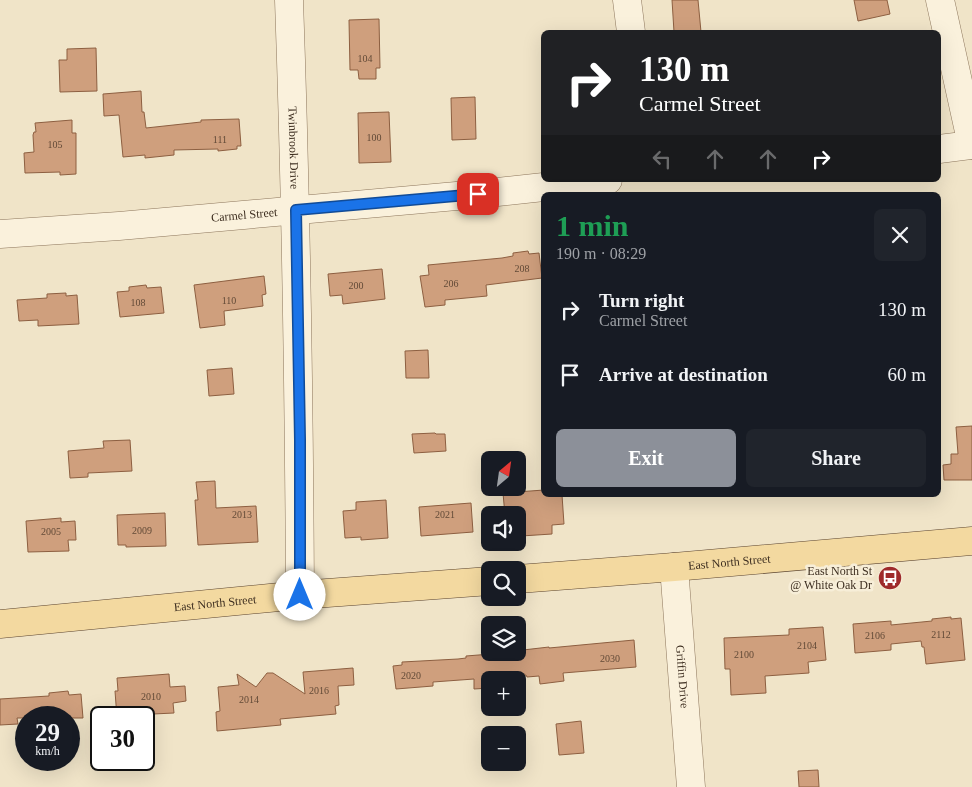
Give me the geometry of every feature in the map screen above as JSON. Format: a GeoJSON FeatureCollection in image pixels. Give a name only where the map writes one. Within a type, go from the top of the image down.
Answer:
{"type":"FeatureCollection","features":[{"type":"Feature","properties":{"kind":"main road","name":"East North Street"},"geometry":{"type":"LineString","coordinates":[[526,578],[972,541]]}},
{"type":"Feature","properties":{"kind":"main road","name":"East North Street"},"geometry":{"type":"LineString","coordinates":[[0,624],[300,595],[481,582]]}},
{"type":"Feature","properties":{"kind":"street","name":"Twinbrook Drive"},"geometry":{"type":"LineString","coordinates":[[289,0],[296,210],[300,440],[300,595]]}},
{"type":"Feature","properties":{"kind":"street"},"geometry":{"type":"LineString","coordinates":[[628,0],[630,30]]}},
{"type":"Feature","properties":{"kind":"street"},"geometry":{"type":"LineString","coordinates":[[940,0],[972,145],[941,149]]}},
{"type":"Feature","properties":{"kind":"street","name":"Carmel Street"},"geometry":{"type":"LineString","coordinates":[[0,234],[119,226],[478,194],[589,182]]}},
{"type":"Feature","properties":{"kind":"street","name":"Griffin Drive"},"geometry":{"type":"LineString","coordinates":[[674,567],[691,787]]}},
{"type":"Feature","properties":{"kind":"building"},"geometry":{"type":"Polygon","coordinates":[[[672,0],[698,0],[701,30],[674,30],[672,0]]]}},
{"type":"Feature","properties":{"kind":"building"},"geometry":{"type":"Polygon","coordinates":[[[854,0],[887,0],[890,14],[858,21],[854,0]]]}},
{"type":"Feature","properties":{"kind":"building"},"geometry":{"type":"Polygon","coordinates":[[[379,19],[380,68],[376,68],[376,79],[359,79],[358,70],[350,70],[349,20],[379,19]]]}},
{"type":"Feature","properties":{"kind":"building"},"geometry":{"type":"Polygon","coordinates":[[[96,48],[97,91],[60,92],[59,60],[67,60],[67,49],[96,48]]]}},
{"type":"Feature","properties":{"kind":"building"},"geometry":{"type":"Polygon","coordinates":[[[141,91],[142,112],[144,112],[146,128],[201,122],[201,120],[239,119],[241,146],[237,146],[237,149],[218,151],[218,149],[174,150],[174,155],[145,158],[145,155],[123,157],[119,115],[104,116],[103,94],[141,91]]]}},
{"type":"Feature","properties":{"kind":"building"},"geometry":{"type":"Polygon","coordinates":[[[475,97],[476,139],[452,140],[451,98],[475,97]]]}},
{"type":"Feature","properties":{"kind":"building"},"geometry":{"type":"Polygon","coordinates":[[[389,112],[391,162],[359,163],[358,113],[389,112]]]}},
{"type":"Feature","properties":{"kind":"building"},"geometry":{"type":"Polygon","coordinates":[[[72,120],[72,133],[76,133],[76,174],[60,175],[60,172],[25,173],[24,153],[34,152],[33,135],[36,132],[35,123],[72,120]]]}},
{"type":"Feature","properties":{"kind":"building"},"geometry":{"type":"Polygon","coordinates":[[[528,251],[529,254],[539,253],[541,278],[486,285],[487,296],[445,300],[445,305],[425,307],[420,276],[429,275],[428,265],[502,258],[513,256],[513,253],[528,251]]]}},
{"type":"Feature","properties":{"kind":"building"},"geometry":{"type":"Polygon","coordinates":[[[382,269],[385,299],[343,304],[342,295],[330,296],[328,274],[382,269]]]}},
{"type":"Feature","properties":{"kind":"building"},"geometry":{"type":"Polygon","coordinates":[[[264,276],[266,294],[262,295],[263,306],[224,311],[225,325],[200,328],[194,285],[264,276]]]}},
{"type":"Feature","properties":{"kind":"building"},"geometry":{"type":"Polygon","coordinates":[[[146,285],[147,288],[161,287],[164,313],[120,317],[117,292],[129,291],[129,287],[146,285]]]}},
{"type":"Feature","properties":{"kind":"building"},"geometry":{"type":"Polygon","coordinates":[[[66,293],[66,296],[77,295],[79,324],[38,326],[38,320],[19,321],[17,300],[47,298],[47,294],[66,293]]]}},
{"type":"Feature","properties":{"kind":"building"},"geometry":{"type":"Polygon","coordinates":[[[428,350],[429,378],[406,378],[405,351],[428,350]]]}},
{"type":"Feature","properties":{"kind":"building"},"geometry":{"type":"Polygon","coordinates":[[[232,368],[234,394],[209,396],[207,370],[232,368]]]}},
{"type":"Feature","properties":{"kind":"building"},"geometry":{"type":"Polygon","coordinates":[[[972,426],[972,480],[944,480],[943,465],[951,464],[951,454],[958,454],[956,427],[972,426]]]}},
{"type":"Feature","properties":{"kind":"building"},"geometry":{"type":"Polygon","coordinates":[[[412,434],[445,434],[446,451],[414,453],[412,434]]]}},
{"type":"Feature","properties":{"kind":"building"},"geometry":{"type":"Polygon","coordinates":[[[130,440],[132,471],[88,473],[88,477],[70,478],[68,451],[104,448],[103,441],[130,440]]]}},
{"type":"Feature","properties":{"kind":"building"},"geometry":{"type":"Polygon","coordinates":[[[215,481],[216,508],[256,506],[258,542],[198,545],[195,500],[198,500],[196,482],[215,481]]]}},
{"type":"Feature","properties":{"kind":"building"},"geometry":{"type":"Polygon","coordinates":[[[541,490],[541,497],[562,497],[564,524],[552,525],[552,534],[526,536],[526,506],[504,506],[503,496],[526,496],[526,491],[541,490]]]}},
{"type":"Feature","properties":{"kind":"building"},"geometry":{"type":"Polygon","coordinates":[[[386,500],[388,538],[361,540],[361,537],[345,538],[343,511],[356,510],[356,502],[386,500]]]}},
{"type":"Feature","properties":{"kind":"building"},"geometry":{"type":"Polygon","coordinates":[[[471,503],[473,532],[421,536],[419,507],[471,503]]]}},
{"type":"Feature","properties":{"kind":"building"},"geometry":{"type":"Polygon","coordinates":[[[165,513],[166,546],[126,547],[126,545],[118,545],[117,515],[165,513]]]}},
{"type":"Feature","properties":{"kind":"building"},"geometry":{"type":"Polygon","coordinates":[[[61,518],[61,522],[75,521],[76,540],[68,540],[69,551],[28,552],[26,521],[61,518]]]}},
{"type":"Feature","properties":{"kind":"building"},"geometry":{"type":"Polygon","coordinates":[[[951,617],[951,619],[961,618],[965,660],[926,664],[924,647],[922,647],[921,641],[891,644],[891,650],[855,653],[853,624],[891,621],[891,625],[951,617]]]}},
{"type":"Feature","properties":{"kind":"building"},"geometry":{"type":"Polygon","coordinates":[[[823,627],[826,660],[808,662],[809,673],[765,676],[766,693],[731,695],[730,669],[725,669],[724,638],[789,635],[789,629],[823,627]]]}},
{"type":"Feature","properties":{"kind":"building"},"geometry":{"type":"Polygon","coordinates":[[[634,640],[636,667],[563,673],[564,681],[540,684],[539,676],[527,677],[526,671],[481,671],[481,689],[474,689],[474,679],[433,682],[433,686],[396,689],[393,666],[402,665],[402,662],[458,659],[466,658],[466,656],[481,655],[481,661],[526,661],[526,650],[634,640]]]}},
{"type":"Feature","properties":{"kind":"building"},"geometry":{"type":"Polygon","coordinates":[[[353,668],[354,685],[338,686],[339,705],[335,706],[336,714],[280,719],[281,725],[217,731],[216,712],[220,711],[218,687],[239,685],[237,674],[256,687],[267,673],[273,673],[305,694],[303,672],[353,668]]]}},
{"type":"Feature","properties":{"kind":"building"},"geometry":{"type":"Polygon","coordinates":[[[169,674],[170,687],[185,686],[186,701],[173,703],[174,713],[155,714],[155,706],[116,706],[115,691],[118,691],[117,678],[169,674]]]}},
{"type":"Feature","properties":{"kind":"building"},"geometry":{"type":"Polygon","coordinates":[[[68,691],[69,695],[81,694],[83,718],[80,718],[80,706],[15,706],[15,724],[0,725],[0,699],[49,696],[49,693],[68,691]]]}},
{"type":"Feature","properties":{"kind":"building"},"geometry":{"type":"Polygon","coordinates":[[[581,721],[584,753],[559,755],[556,724],[581,721]]]}},
{"type":"Feature","properties":{"kind":"building"},"geometry":{"type":"Polygon","coordinates":[[[818,770],[819,787],[799,787],[798,771],[818,770]]]}},
{"type":"Feature","properties":{"kind":"place","name":"East North St @ White Oak Dr"},"geometry":{"type":"Point","coordinates":[890,578]}},
{"type":"Feature","properties":{"kind":"route"},"geometry":{"type":"LineString","coordinates":[[300,595],[300,440],[296,210],[478,194]]}}]}
